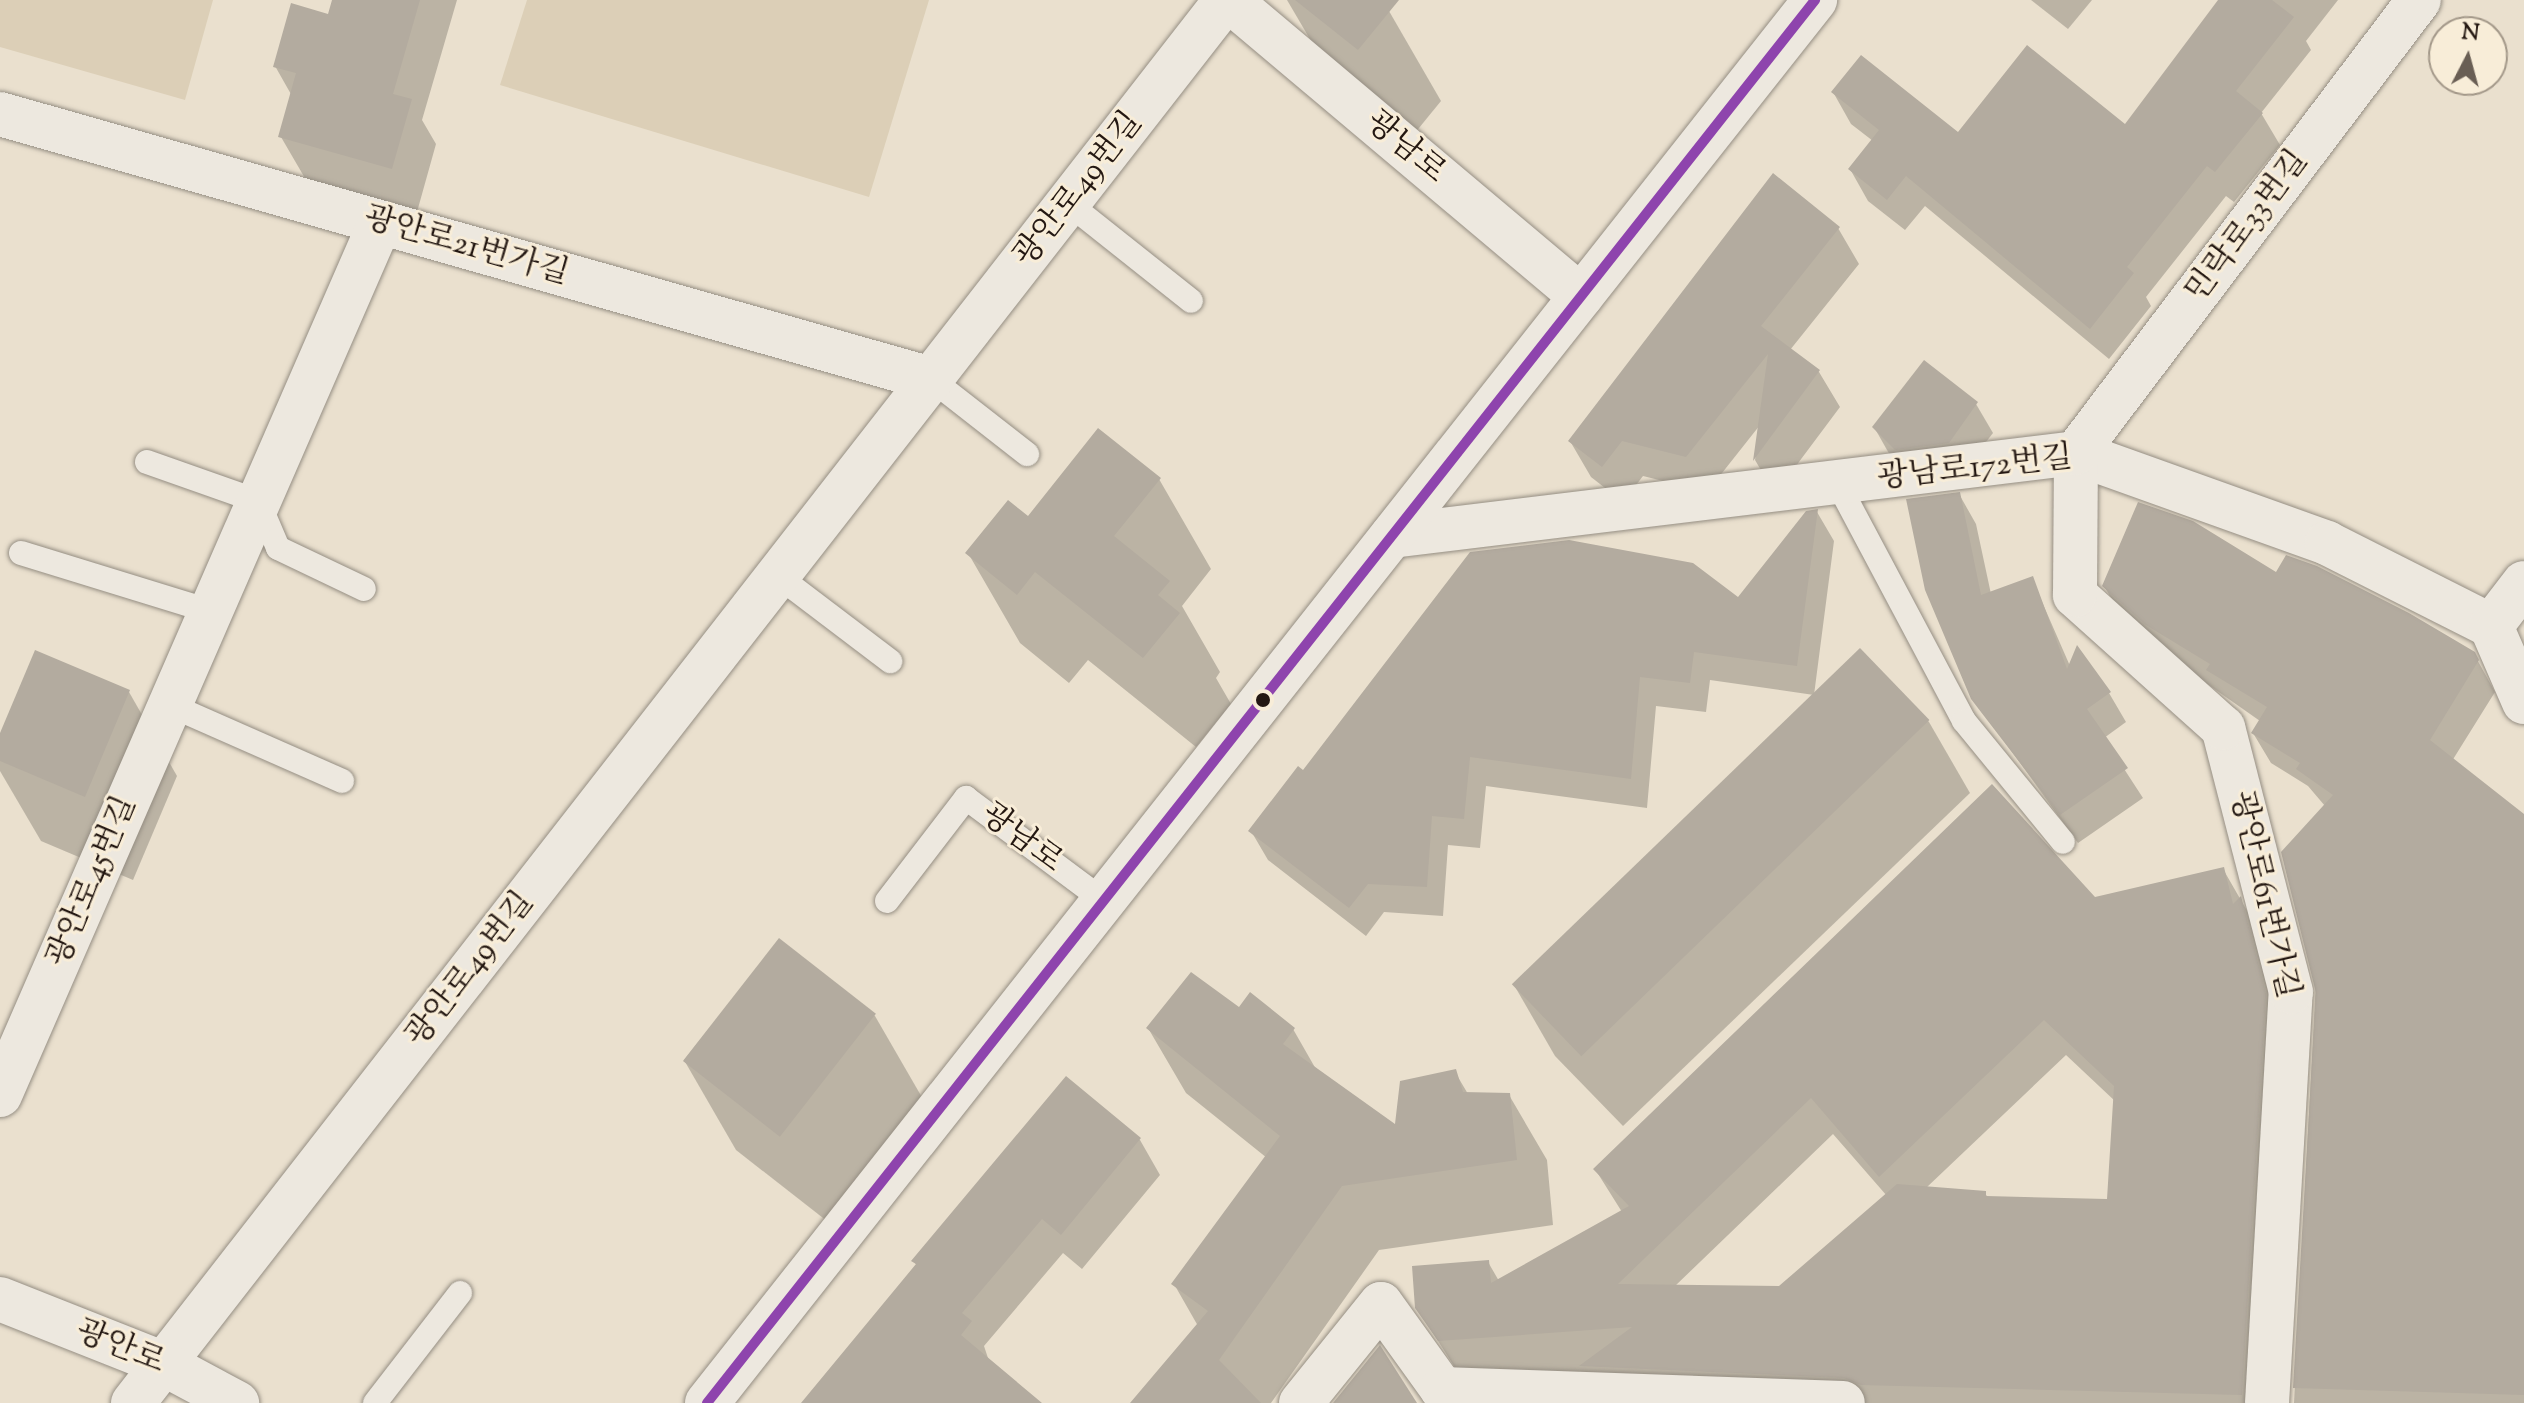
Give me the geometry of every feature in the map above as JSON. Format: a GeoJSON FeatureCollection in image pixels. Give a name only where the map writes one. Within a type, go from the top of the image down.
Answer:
{"type":"FeatureCollection","features":[{"type":"Feature","properties":{"kind":"street","name":"광안로49번길"},"geometry":{"type":"LineString","coordinates":[[133,1403],[1228,0]]}},
{"type":"Feature","properties":{"kind":"street","name":"광남로"},"geometry":{"type":"LineString","coordinates":[[1228,0],[1581,296]]}},
{"type":"Feature","properties":{"kind":"street"},"geometry":{"type":"LineString","coordinates":[[707,1403],[1815,0]]}},
{"type":"Feature","properties":{"kind":"street","name":"민락로33번길"},"geometry":{"type":"LineString","coordinates":[[2076,453],[2419,0]]}},
{"type":"Feature","properties":{"kind":"street","name":"광안로21번가길"},"geometry":{"type":"LineString","coordinates":[[0,114],[931,379]]}},
{"type":"Feature","properties":{"kind":"street","name":"광안로45번길"},"geometry":{"type":"LineString","coordinates":[[5,1068],[170,705],[380,223]]}},
{"type":"Feature","properties":{"kind":"street","name":"광남로172번길"},"geometry":{"type":"LineString","coordinates":[[1392,536],[2076,453],[2327,543],[2491,626]]}},
{"type":"Feature","properties":{"kind":"street","name":"광안로61번가길"},"geometry":{"type":"LineString","coordinates":[[2076,453],[2075,595],[2223,728],[2291,992],[2267,1403]]}},
{"type":"Feature","properties":{"kind":"street"},"geometry":{"type":"LineString","coordinates":[[2524,583],[2491,626],[2524,702]]}},
{"type":"Feature","properties":{"kind":"street","name":"광안로"},"geometry":{"type":"LineString","coordinates":[[0,1299],[164,1364],[237,1403]]}},
{"type":"Feature","properties":{"kind":"street"},"geometry":{"type":"LineString","coordinates":[[1301,1403],[1381,1304],[1442,1389],[1843,1403]]}},
{"type":"Feature","properties":{"kind":"lane"},"geometry":{"type":"LineString","coordinates":[[1068,203],[1191,301]]}},
{"type":"Feature","properties":{"kind":"lane"},"geometry":{"type":"LineString","coordinates":[[931,379],[1027,454]]}},
{"type":"Feature","properties":{"kind":"lane"},"geometry":{"type":"LineString","coordinates":[[147,462],[258,501],[278,548],[364,589]]}},
{"type":"Feature","properties":{"kind":"lane"},"geometry":{"type":"LineString","coordinates":[[1838,484],[1964,721],[2063,842]]}},
{"type":"Feature","properties":{"kind":"lane"},"geometry":{"type":"LineString","coordinates":[[21,553],[210,611]]}},
{"type":"Feature","properties":{"kind":"lane"},"geometry":{"type":"LineString","coordinates":[[778,576],[890,661]]}},
{"type":"Feature","properties":{"kind":"lane"},"geometry":{"type":"LineString","coordinates":[[170,705],[342,781]]}},
{"type":"Feature","properties":{"kind":"lane","name":"광남로"},"geometry":{"type":"LineString","coordinates":[[887,901],[966,798],[1104,901]]}},
{"type":"Feature","properties":{"kind":"lane"},"geometry":{"type":"LineString","coordinates":[[375,1403],[460,1293]]}},
{"type":"Feature","properties":{"kind":"shaded area"},"geometry":{"type":"Polygon","coordinates":[[[0,0],[213,0],[185,100],[0,47],[0,0]]]}},
{"type":"Feature","properties":{"kind":"shaded area"},"geometry":{"type":"Polygon","coordinates":[[[527,0],[929,0],[869,197],[500,85],[527,0]]]}},
{"type":"Feature","properties":{"kind":"building"},"geometry":{"type":"Polygon","coordinates":[[[332,0],[420,0],[393,94],[412,99],[392,169],[278,137],[296,73],[273,67],[291,3],[328,14],[332,0]]]}},
{"type":"Feature","properties":{"kind":"building"},"geometry":{"type":"Polygon","coordinates":[[[1295,0],[1399,0],[1358,50],[1295,0]]]}},
{"type":"Feature","properties":{"kind":"building"},"geometry":{"type":"Polygon","coordinates":[[[2218,0],[2272,0],[2294,17],[2236,91],[2263,113],[2215,172],[2207,166],[2127,267],[2134,273],[2090,329],[1906,176],[1887,200],[1848,169],[1879,130],[1831,92],[1861,55],[1958,132],[2027,45],[2125,124],[2218,0]]]}},
{"type":"Feature","properties":{"kind":"building"},"geometry":{"type":"Polygon","coordinates":[[[1773,173],[1840,227],[1761,326],[1820,370],[1753,461],[1768,354],[1686,457],[1622,441],[1602,467],[1568,441],[1773,173]]]}},
{"type":"Feature","properties":{"kind":"building"},"geometry":{"type":"Polygon","coordinates":[[[1924,360],[1978,402],[1949,443],[1895,450],[1872,427],[1924,360]]]}},
{"type":"Feature","properties":{"kind":"building"},"geometry":{"type":"Polygon","coordinates":[[[1098,428],[1161,478],[1114,536],[1170,581],[1158,595],[1180,613],[1143,658],[1035,572],[1017,595],[965,553],[1008,500],[1028,516],[1098,428]]]}},
{"type":"Feature","properties":{"kind":"building"},"geometry":{"type":"Polygon","coordinates":[[[1960,492],[1981,595],[2033,576],[2067,669],[2077,645],[2111,692],[2087,709],[2128,768],[2060,815],[1971,699],[1925,590],[1906,499],[1960,492]]]}},
{"type":"Feature","properties":{"kind":"building"},"geometry":{"type":"Polygon","coordinates":[[[2138,502],[2193,521],[2276,572],[2286,555],[2317,566],[2409,613],[2475,652],[2479,660],[2430,740],[2524,814],[2524,1395],[2293,1388],[2316,993],[2281,852],[2333,795],[2296,769],[2300,763],[2251,733],[2267,707],[2206,670],[2210,664],[2146,625],[2102,586],[2138,502]]]}},
{"type":"Feature","properties":{"kind":"building"},"geometry":{"type":"Polygon","coordinates":[[[1818,509],[1797,666],[1694,652],[1690,683],[1640,677],[1631,779],[1470,757],[1464,819],[1432,816],[1427,887],[1368,884],[1349,908],[1248,831],[1298,766],[1303,770],[1470,552],[1569,540],[1693,563],[1738,597],[1806,511],[1818,509]]]}},
{"type":"Feature","properties":{"kind":"building"},"geometry":{"type":"Polygon","coordinates":[[[1860,648],[1929,720],[1581,1056],[1512,984],[1860,648]]]}},
{"type":"Feature","properties":{"kind":"building"},"geometry":{"type":"Polygon","coordinates":[[[35,650],[130,690],[85,797],[0,761],[0,733],[35,650]]]}},
{"type":"Feature","properties":{"kind":"building"},"geometry":{"type":"Polygon","coordinates":[[[1992,784],[2095,897],[2224,867],[2233,904],[2241,896],[2266,994],[2242,1395],[1861,1385],[1844,1378],[1579,1366],[1632,1327],[1438,1341],[1415,1308],[1412,1266],[1489,1260],[1491,1283],[1629,1206],[1593,1169],[1992,784]],[[2044,1020],[1879,1177],[1811,1098],[1618,1284],[1779,1286],[1897,1184],[1986,1191],[1986,1196],[2107,1199],[2114,1086],[2044,1020]]]}},
{"type":"Feature","properties":{"kind":"building"},"geometry":{"type":"Polygon","coordinates":[[[779,938],[876,1014],[780,1137],[683,1061],[779,938]]]}},
{"type":"Feature","properties":{"kind":"building"},"geometry":{"type":"Polygon","coordinates":[[[1191,972],[1239,1007],[1250,992],[1295,1028],[1283,1044],[1395,1124],[1400,1081],[1456,1069],[1463,1092],[1510,1093],[1517,1160],[1342,1186],[1219,1360],[1261,1403],[1130,1403],[1208,1311],[1171,1284],[1280,1136],[1146,1028],[1191,972]]]}},
{"type":"Feature","properties":{"kind":"building"},"geometry":{"type":"Polygon","coordinates":[[[1066,1076],[1141,1138],[1061,1235],[1042,1219],[962,1313],[972,1321],[961,1335],[1042,1403],[801,1403],[916,1264],[911,1261],[1066,1076]]]}},
{"type":"Feature","properties":{"kind":"building"},"geometry":{"type":"Polygon","coordinates":[[[1380,1345],[1417,1403],[1333,1403],[1380,1345]]]}},
{"type":"Feature","properties":{"kind":"transit line"},"geometry":{"type":"LineString","coordinates":[[707,1403],[1815,0]]}}]}
